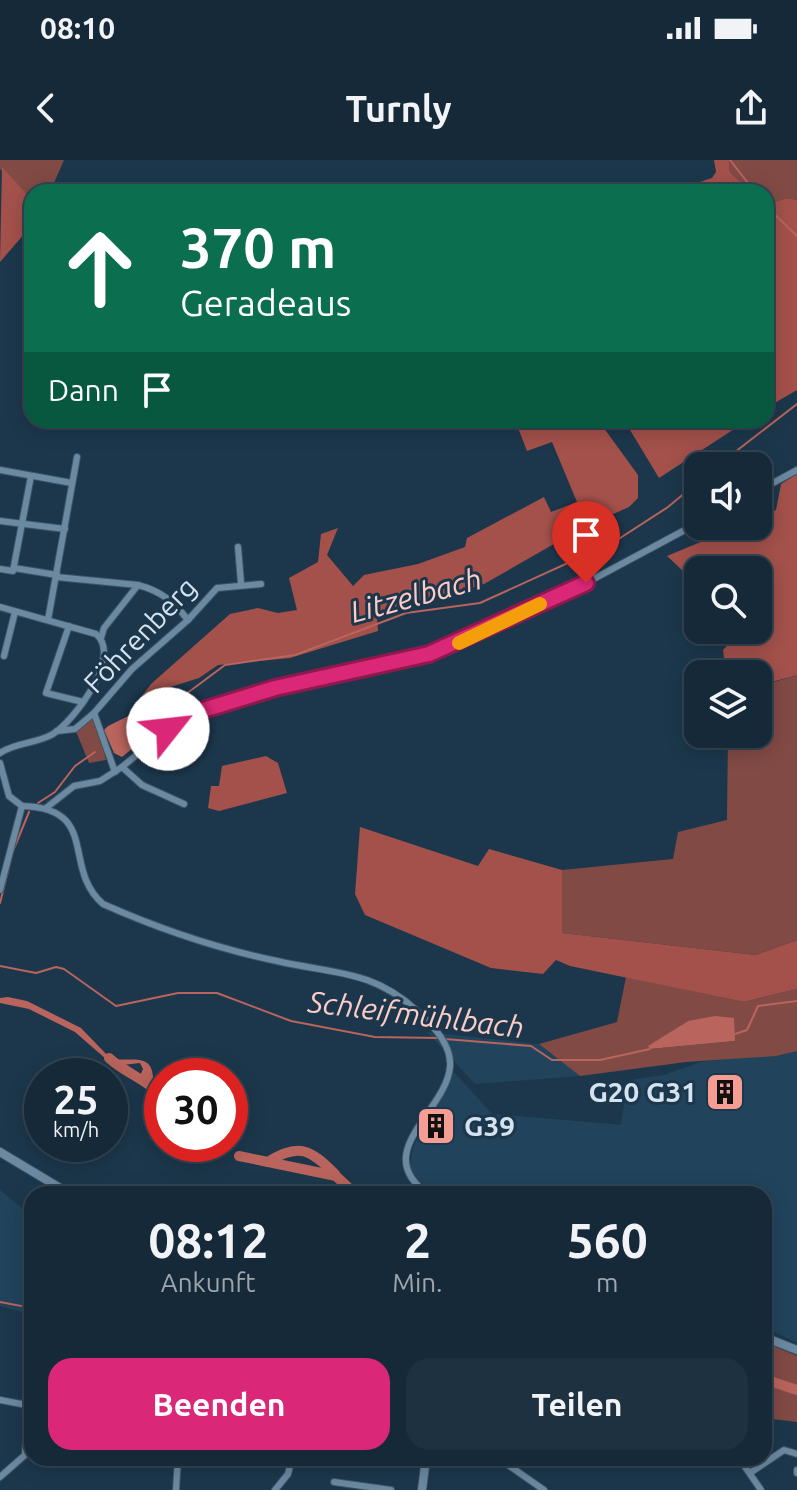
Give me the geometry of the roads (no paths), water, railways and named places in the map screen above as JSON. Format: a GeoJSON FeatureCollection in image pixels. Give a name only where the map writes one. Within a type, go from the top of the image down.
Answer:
{"type":"FeatureCollection","features":[{"type":"Feature","properties":{"kind":"street"},"geometry":{"type":"LineString","coordinates":[[48,620],[77,457]]}},
{"type":"Feature","properties":{"kind":"street"},"geometry":{"type":"LineString","coordinates":[[0,470],[72,483]]}},
{"type":"Feature","properties":{"kind":"street"},"geometry":{"type":"LineString","coordinates":[[772,483],[797,470]]}},
{"type":"Feature","properties":{"kind":"street"},"geometry":{"type":"LineString","coordinates":[[0,569],[13,571],[14,568],[31,476]]}},
{"type":"Feature","properties":{"kind":"street"},"geometry":{"type":"LineString","coordinates":[[0,521],[65,529]]}},
{"type":"Feature","properties":{"kind":"street"},"geometry":{"type":"LineString","coordinates":[[46,808],[74,786],[100,781],[118,770],[168,729],[200,711],[320,676],[411,660],[449,646],[586,583],[684,530]]}},
{"type":"Feature","properties":{"kind":"street"},"geometry":{"type":"LineString","coordinates":[[238,547],[241,583]]}},
{"type":"Feature","properties":{"kind":"street"},"geometry":{"type":"LineString","coordinates":[[14,568],[154,589],[175,603],[188,620]]}},
{"type":"Feature","properties":{"kind":"street","name":"Föhrenberg"},"geometry":{"type":"LineString","coordinates":[[0,753],[57,731],[75,729],[94,713],[132,669],[188,620],[217,588],[241,583],[261,584]]}},
{"type":"Feature","properties":{"kind":"street"},"geometry":{"type":"LineString","coordinates":[[57,731],[83,702],[101,670],[105,654],[101,638],[104,628],[138,585]]}},
{"type":"Feature","properties":{"kind":"street"},"geometry":{"type":"LineString","coordinates":[[0,607],[101,638]]}},
{"type":"Feature","properties":{"kind":"street"},"geometry":{"type":"LineString","coordinates":[[4,656],[15,612]]}},
{"type":"Feature","properties":{"kind":"street"},"geometry":{"type":"LineString","coordinates":[[69,626],[46,693],[83,702]]}},
{"type":"Feature","properties":{"kind":"street"},"geometry":{"type":"LineString","coordinates":[[94,713],[118,770],[184,804]]}},
{"type":"Feature","properties":{"kind":"street"},"geometry":{"type":"LineString","coordinates":[[0,763],[9,796],[22,806],[46,808],[69,824],[77,835],[86,884],[103,904],[239,951],[370,979],[401,996],[441,1039],[450,1068],[405,1155],[408,1173],[420,1186]]}},
{"type":"Feature","properties":{"kind":"street"},"geometry":{"type":"LineString","coordinates":[[0,796],[9,796]]}},
{"type":"Feature","properties":{"kind":"street"},"geometry":{"type":"LineString","coordinates":[[0,890],[22,806]]}},
{"type":"Feature","properties":{"kind":"street"},"geometry":{"type":"LineString","coordinates":[[0,1152],[57,1186]]}},
{"type":"Feature","properties":{"kind":"street"},"geometry":{"type":"LineString","coordinates":[[772,1340],[797,1350]]}},
{"type":"Feature","properties":{"kind":"street"},"geometry":{"type":"LineString","coordinates":[[0,1400],[24,1405]]}},
{"type":"Feature","properties":{"kind":"street"},"geometry":{"type":"LineString","coordinates":[[772,1458],[784,1450],[797,1454]]}},
{"type":"Feature","properties":{"kind":"street"},"geometry":{"type":"LineString","coordinates":[[0,1477],[24,1456]]}},
{"type":"Feature","properties":{"kind":"street"},"geometry":{"type":"LineString","coordinates":[[176,1490],[178,1466]]}},
{"type":"Feature","properties":{"kind":"street"},"geometry":{"type":"LineString","coordinates":[[275,1490],[288,1474],[290,1466]]}},
{"type":"Feature","properties":{"kind":"street"},"geometry":{"type":"LineString","coordinates":[[422,1490],[425,1466]]}},
{"type":"Feature","properties":{"kind":"street"},"geometry":{"type":"LineString","coordinates":[[510,1466],[544,1490]]}},
{"type":"Feature","properties":{"kind":"street"},"geometry":{"type":"LineString","coordinates":[[745,1466],[761,1490]]}},
{"type":"Feature","properties":{"kind":"street"},"geometry":{"type":"LineString","coordinates":[[750,1473],[760,1466]]}},
{"type":"Feature","properties":{"kind":"street"},"geometry":{"type":"LineString","coordinates":[[334,1482],[391,1490]]}},
{"type":"Feature","properties":{"kind":"waterway"},"geometry":{"type":"LineString","coordinates":[[730,160],[749,184]]}},
{"type":"Feature","properties":{"kind":"waterway"},"geometry":{"type":"LineString","coordinates":[[774,214],[797,236]]}},
{"type":"Feature","properties":{"kind":"waterway","name":"Litzelbach"},"geometry":{"type":"LineString","coordinates":[[774,422],[797,404]]}},
{"type":"Feature","properties":{"kind":"waterway","name":"Litzelbach"},"geometry":{"type":"LineString","coordinates":[[735,452],[766,428]]}},
{"type":"Feature","properties":{"kind":"waterway","name":"Litzelbach"},"geometry":{"type":"LineString","coordinates":[[178,700],[225,665],[295,655],[406,613],[480,603],[614,542],[684,494]]}},
{"type":"Feature","properties":{"kind":"waterway","name":"Litzelbach"},"geometry":{"type":"LineString","coordinates":[[38,803],[55,792],[75,766],[95,752]]}},
{"type":"Feature","properties":{"kind":"waterway","name":"Litzelbach"},"geometry":{"type":"LineString","coordinates":[[0,903],[13,851],[29,812]]}},
{"type":"Feature","properties":{"kind":"waterway","name":"Schleifmühlbach"},"geometry":{"type":"LineString","coordinates":[[0,966],[36,973],[56,967],[64,969],[116,1006],[178,993],[217,993],[291,1021],[375,1037],[439,1038]]}},
{"type":"Feature","properties":{"kind":"waterway","name":"Schleifmühlbach"},"geometry":{"type":"LineString","coordinates":[[735,1034],[747,1030],[758,1006],[797,1001]]}},
{"type":"Feature","properties":{"kind":"waterway","name":"Schleifmühlbach"},"geometry":{"type":"LineString","coordinates":[[445,1039],[531,1046],[552,1060],[600,1060],[650,1049]]}},
{"type":"Feature","properties":{"kind":"waterway"},"geometry":{"type":"LineString","coordinates":[[128,1072],[144,1081]]}},
{"type":"Feature","properties":{"kind":"waterway"},"geometry":{"type":"LineString","coordinates":[[268,1162],[288,1152],[304,1152],[319,1159],[335,1174]]}},
{"type":"Feature","properties":{"kind":"waterway"},"geometry":{"type":"LineString","coordinates":[[248,1158],[336,1176],[347,1186]]}},
{"type":"Feature","properties":{"kind":"waterway"},"geometry":{"type":"LineString","coordinates":[[0,1302],[24,1306]]}},
{"type":"Feature","properties":{"kind":"waterway"},"geometry":{"type":"LineString","coordinates":[[772,1382],[797,1390]]}},
{"type":"Feature","properties":{"kind":"place","name":"G20 G31"},"geometry":{"type":"Point","coordinates":[725,1092]}},
{"type":"Feature","properties":{"kind":"place","name":"G39"},"geometry":{"type":"Point","coordinates":[436,1126]}}]}
